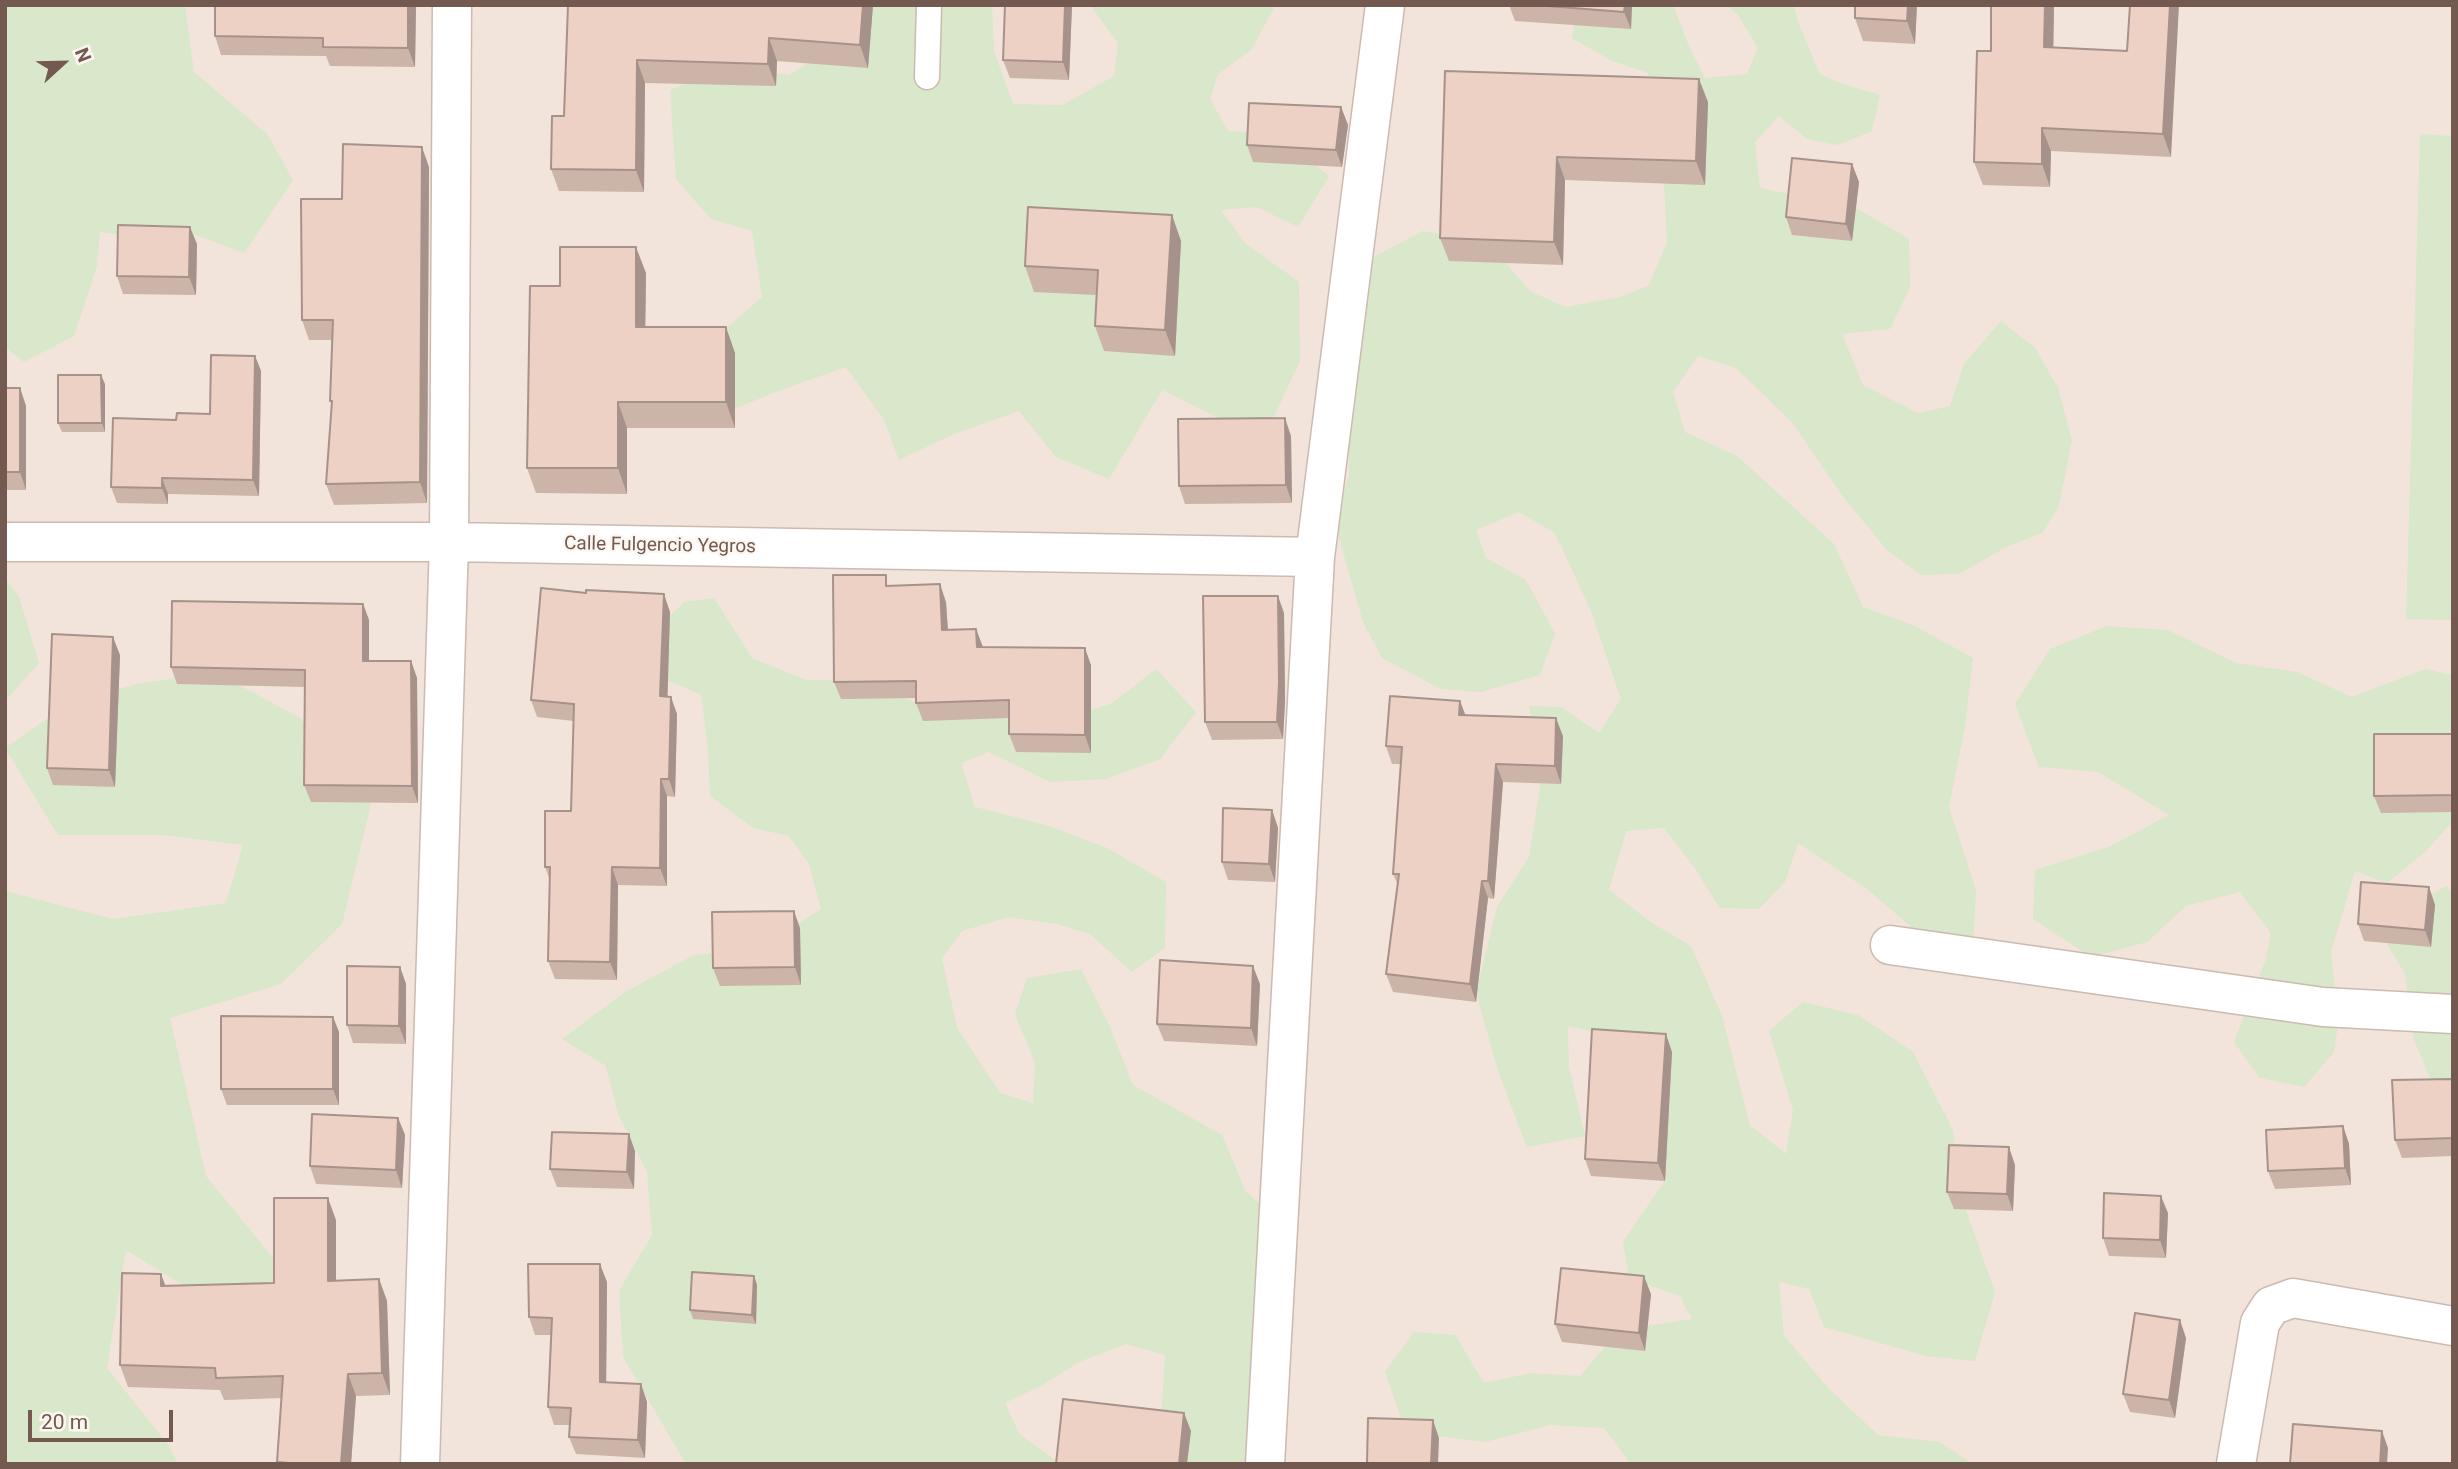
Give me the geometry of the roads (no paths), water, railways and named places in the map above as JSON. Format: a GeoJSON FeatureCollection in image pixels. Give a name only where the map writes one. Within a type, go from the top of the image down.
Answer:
{"type":"FeatureCollection","features":[{"type":"Feature","properties":{"kind":"street"},"geometry":{"type":"LineString","coordinates":[[421,1464],[449,542],[452,5]]}},
{"type":"Feature","properties":{"kind":"street"},"geometry":{"type":"LineString","coordinates":[[1265,1464],[1315,557],[1385,5]]}},
{"type":"Feature","properties":{"kind":"street","name":"Calle Fulgencio Yegros"},"geometry":{"type":"LineString","coordinates":[[5,542],[449,542],[1315,557]]}},
{"type":"Feature","properties":{"kind":"street"},"geometry":{"type":"LineString","coordinates":[[1890,945],[2323,1007],[2453,1014]]}},
{"type":"Feature","properties":{"kind":"street"},"geometry":{"type":"LineString","coordinates":[[2236,1464],[2260,1323],[2271,1306],[2293,1298],[2453,1326]]}},
{"type":"Feature","properties":{"kind":"lane"},"geometry":{"type":"LineString","coordinates":[[927,76],[929,5]]}}]}
